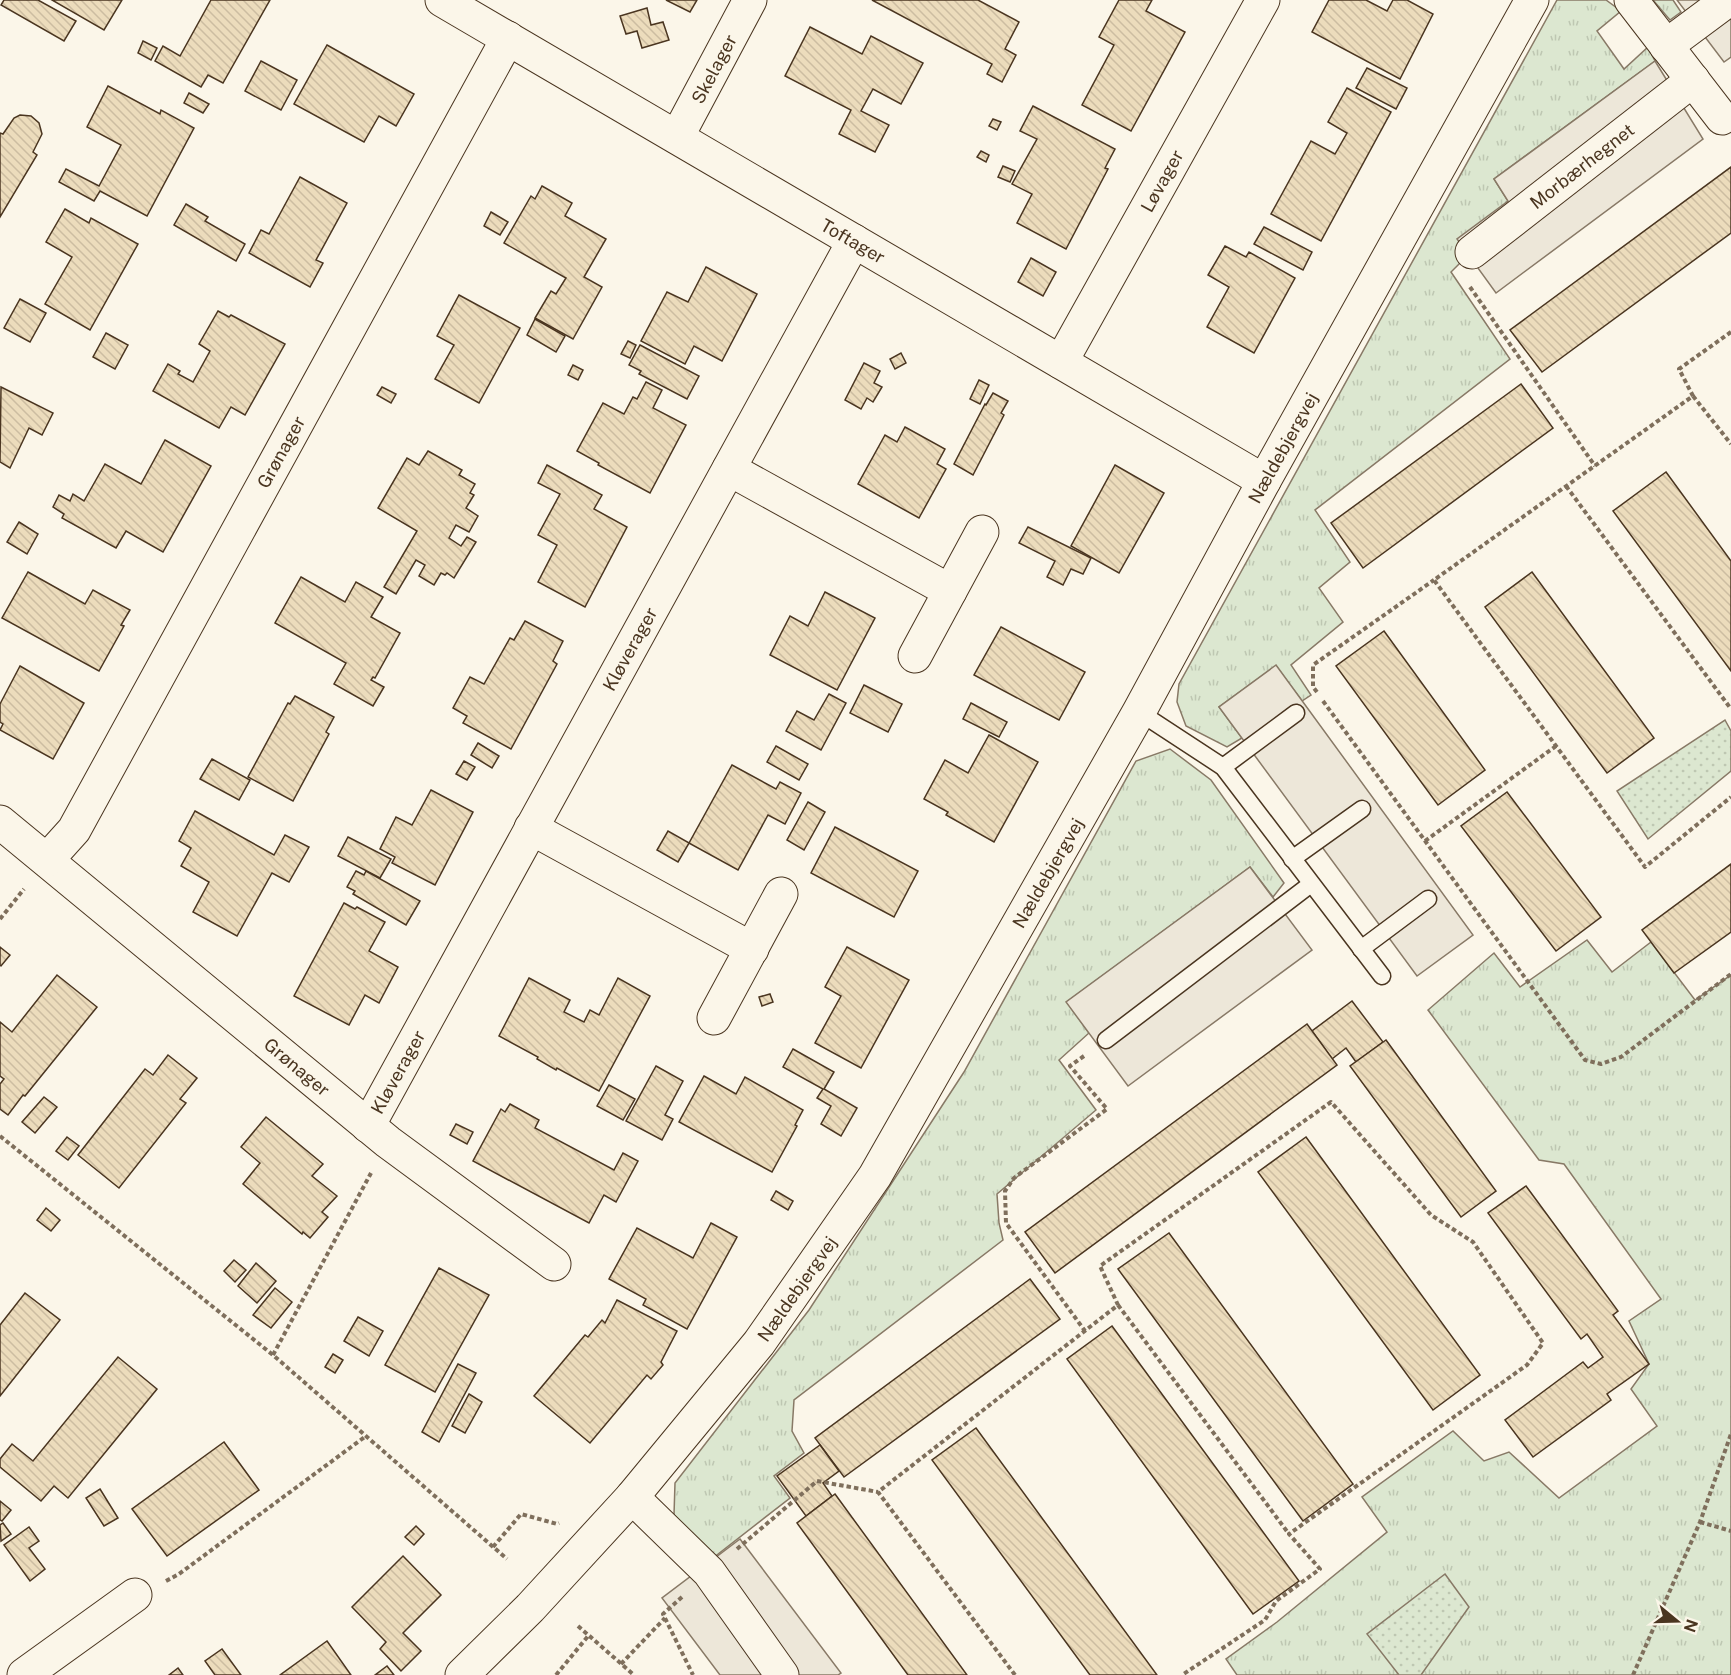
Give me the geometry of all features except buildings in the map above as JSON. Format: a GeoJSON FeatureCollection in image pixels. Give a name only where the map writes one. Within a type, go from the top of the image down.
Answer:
{"type":"FeatureCollection","features":[{"type":"Feature","properties":{"kind":"street","name":"Toftager"},"geometry":{"type":"LineString","coordinates":[[442,0],[1264,481]]}},
{"type":"Feature","properties":{"kind":"street","name":"Skelager"},"geometry":{"type":"LineString","coordinates":[[677,137],[750,0]]}},
{"type":"Feature","properties":{"kind":"street","name":"Løvager"},"geometry":{"type":"LineString","coordinates":[[1061,362],[1263,0]]}},
{"type":"Feature","properties":{"kind":"street","name":"Nældebjergvej"},"geometry":{"type":"LineString","coordinates":[[462,1675],[530,1608],[632,1497],[759,1343],[875,1176],[1139,712],[1264,481],[1532,0]]}},
{"type":"Feature","properties":{"kind":"street"},"geometry":{"type":"LineString","coordinates":[[1631,0],[1722,118]]}},
{"type":"Feature","properties":{"kind":"street"},"geometry":{"type":"LineString","coordinates":[[1666,46],[1728,0]]}},
{"type":"Feature","properties":{"kind":"street","name":"Grønager"},"geometry":{"type":"LineString","coordinates":[[47,860],[74,830],[508,38]]}},
{"type":"Feature","properties":{"kind":"street","name":"Morbærhegnet"},"geometry":{"type":"LineString","coordinates":[[1472,252],[1692,80]]}},
{"type":"Feature","properties":{"kind":"street","name":"Kløverager"},"geometry":{"type":"LineString","coordinates":[[378,1134],[531,828],[854,241]]}},
{"type":"Feature","properties":{"kind":"street"},"geometry":{"type":"LineString","coordinates":[[729,469],[950,591]]}},
{"type":"Feature","properties":{"kind":"street"},"geometry":{"type":"LineString","coordinates":[[915,656],[982,532]]}},
{"type":"Feature","properties":{"kind":"street","name":"Grønager"},"geometry":{"type":"LineString","coordinates":[[0,822],[378,1134],[554,1264]]}},
{"type":"Feature","properties":{"kind":"street"},"geometry":{"type":"LineString","coordinates":[[531,828],[752,950]]}},
{"type":"Feature","properties":{"kind":"street"},"geometry":{"type":"LineString","coordinates":[[714,1018],[782,894]]}},
{"type":"Feature","properties":{"kind":"street"},"geometry":{"type":"LineString","coordinates":[[632,1497],[709,1572],[782,1675]]}},
{"type":"Feature","properties":{"kind":"street"},"geometry":{"type":"LineString","coordinates":[[24,1675],[135,1595]]}},
{"type":"Feature","properties":{"kind":"lane"},"geometry":{"type":"LineString","coordinates":[[1139,712],[1223,767],[1382,976]]}},
{"type":"Feature","properties":{"kind":"lane"},"geometry":{"type":"LineString","coordinates":[[1223,767],[1296,713]]}},
{"type":"Feature","properties":{"kind":"lane"},"geometry":{"type":"LineString","coordinates":[[1292,860],[1362,809]]}},
{"type":"Feature","properties":{"kind":"lane"},"geometry":{"type":"LineString","coordinates":[[1106,1040],[1311,884]]}},
{"type":"Feature","properties":{"kind":"lane"},"geometry":{"type":"LineString","coordinates":[[1361,949],[1428,899]]}},
{"type":"Feature","properties":{"kind":"path"},"geometry":{"type":"LineString","coordinates":[[1472,252],[1468,283],[1595,466]]}},
{"type":"Feature","properties":{"kind":"path"},"geometry":{"type":"LineString","coordinates":[[1731,332],[1679,369],[1693,396],[1731,444]]}},
{"type":"Feature","properties":{"kind":"path"},"geometry":{"type":"LineString","coordinates":[[1693,396],[1313,665],[1313,687],[1585,1060],[1601,1064],[1621,1057],[1731,974]]}},
{"type":"Feature","properties":{"kind":"path"},"geometry":{"type":"LineString","coordinates":[[1566,486],[1731,709]]}},
{"type":"Feature","properties":{"kind":"path"},"geometry":{"type":"LineString","coordinates":[[1434,580],[1645,867],[1731,796]]}},
{"type":"Feature","properties":{"kind":"path"},"geometry":{"type":"LineString","coordinates":[[1425,840],[1556,746]]}},
{"type":"Feature","properties":{"kind":"path"},"geometry":{"type":"LineString","coordinates":[[1085,1331],[1006,1223],[1005,1191],[1014,1178],[1107,1109],[1070,1066],[1106,1040]]}},
{"type":"Feature","properties":{"kind":"path"},"geometry":{"type":"LineString","coordinates":[[1182,1675],[1265,1620],[1276,1601],[1320,1569],[1289,1534],[1118,1305],[1100,1266],[1331,1102],[1431,1215],[1473,1242],[1543,1343],[1527,1365],[1289,1534]]}},
{"type":"Feature","properties":{"kind":"path"},"geometry":{"type":"LineString","coordinates":[[273,1355],[378,1134]]}},
{"type":"Feature","properties":{"kind":"path"},"geometry":{"type":"LineString","coordinates":[[0,1136],[273,1355],[507,1559]]}},
{"type":"Feature","properties":{"kind":"path"},"geometry":{"type":"LineString","coordinates":[[878,1492],[1118,1305]]}},
{"type":"Feature","properties":{"kind":"path"},"geometry":{"type":"LineString","coordinates":[[1633,1675],[1700,1522],[1731,1434]]}},
{"type":"Feature","properties":{"kind":"path"},"geometry":{"type":"LineString","coordinates":[[135,1595],[179,1574],[366,1436]]}},
{"type":"Feature","properties":{"kind":"path"},"geometry":{"type":"LineString","coordinates":[[693,1675],[663,1614],[817,1480],[878,1492],[1015,1675]]}},
{"type":"Feature","properties":{"kind":"path"},"geometry":{"type":"LineString","coordinates":[[493,1547],[521,1514],[557,1524],[577,1510],[604,1528]]}},
{"type":"Feature","properties":{"kind":"path"},"geometry":{"type":"LineString","coordinates":[[1700,1522],[1731,1532]]}},
{"type":"Feature","properties":{"kind":"path"},"geometry":{"type":"LineString","coordinates":[[621,1664],[665,1618]]}},
{"type":"Feature","properties":{"kind":"path"},"geometry":{"type":"LineString","coordinates":[[579,1626],[634,1675]]}},
{"type":"Feature","properties":{"kind":"path"},"geometry":{"type":"LineString","coordinates":[[556,1675],[589,1635]]}},
{"type":"Feature","properties":{"kind":"green space"},"geometry":{"type":"Polygon","coordinates":[[[1557,0],[1606,0],[1621,11],[1597,31],[1624,69],[1648,47],[1655,61],[1494,179],[1508,201],[1468,255],[1451,272],[1510,359],[1315,510],[1350,562],[1319,588],[1343,622],[1291,665],[1311,695],[1302,701],[1276,666],[1219,707],[1242,738],[1227,747],[1186,726],[1177,702],[1179,684],[1557,0]]]}},
{"type":"Feature","properties":{"kind":"green space"},"geometry":{"type":"Polygon","coordinates":[[[1653,0],[1673,0],[1681,12],[1670,20],[1653,0]]]}},
{"type":"Feature","properties":{"kind":"green space"},"geometry":{"type":"Polygon","coordinates":[[[1725,720],[1731,731],[1731,771],[1648,839],[1617,791],[1725,720]]]}},
{"type":"Feature","properties":{"kind":"green space"},"geometry":{"type":"Polygon","coordinates":[[[1170,749],[1211,780],[1284,883],[1273,897],[1250,867],[1067,1002],[1089,1033],[1059,1060],[1096,1110],[997,1194],[1003,1240],[794,1400],[792,1431],[804,1453],[774,1476],[790,1498],[713,1558],[674,1515],[675,1483],[809,1310],[964,1072],[1136,761],[1170,749]]]}},
{"type":"Feature","properties":{"kind":"green space"},"geometry":{"type":"Polygon","coordinates":[[[1587,940],[1612,972],[1651,942],[1695,1000],[1731,975],[1731,1675],[1237,1675],[1226,1659],[1277,1622],[1387,1532],[1362,1497],[1453,1431],[1484,1461],[1509,1452],[1559,1498],[1657,1426],[1631,1389],[1649,1364],[1629,1321],[1661,1299],[1564,1164],[1539,1160],[1428,1010],[1494,953],[1520,987],[1587,940]]]}},
{"type":"Feature","properties":{"kind":"green space"},"geometry":{"type":"Polygon","coordinates":[[[1445,1574],[1469,1607],[1421,1675],[1399,1675],[1367,1634],[1445,1574]]]}},
{"type":"Feature","properties":{"kind":"shaded area"},"geometry":{"type":"Polygon","coordinates":[[[1677,0],[1731,0],[1731,57],[1724,62],[1677,0]]]}},
{"type":"Feature","properties":{"kind":"shaded area"},"geometry":{"type":"Polygon","coordinates":[[[1655,61],[1703,139],[1496,293],[1457,239],[1508,201],[1494,179],[1655,61]]]}},
{"type":"Feature","properties":{"kind":"shaded area"},"geometry":{"type":"Polygon","coordinates":[[[1276,665],[1473,935],[1417,976],[1219,707],[1276,665]]]}},
{"type":"Feature","properties":{"kind":"shaded area"},"geometry":{"type":"Polygon","coordinates":[[[1250,867],[1312,950],[1128,1086],[1066,1002],[1250,867]]]}},
{"type":"Feature","properties":{"kind":"shaded area"},"geometry":{"type":"Polygon","coordinates":[[[740,1539],[841,1673],[838,1675],[720,1675],[662,1598],[740,1539]]]}}]}
